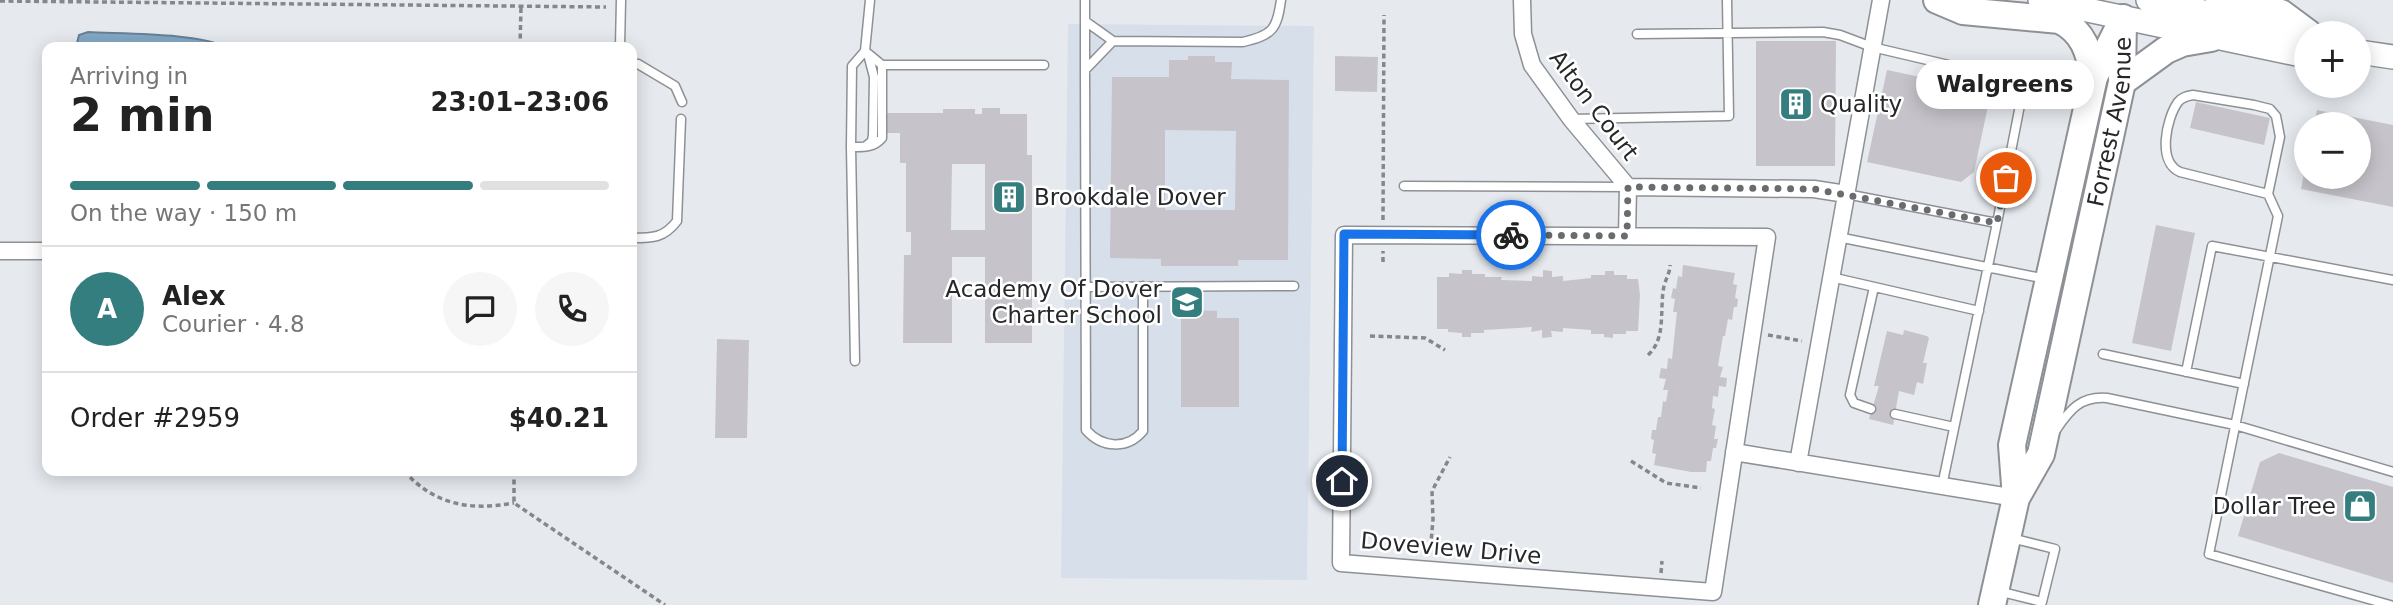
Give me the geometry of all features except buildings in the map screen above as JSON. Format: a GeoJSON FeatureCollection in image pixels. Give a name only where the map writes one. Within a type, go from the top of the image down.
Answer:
{"type":"FeatureCollection","features":[{"type":"Feature","properties":{"kind":"highway"},"geometry":{"type":"LineString","coordinates":[[1937,0],[1963,11],[2060,20],[2070,25],[2085,42],[2094,77]]}},
{"type":"Feature","properties":{"kind":"highway"},"geometry":{"type":"LineString","coordinates":[[2219,0],[2281,13],[2294,24]]}},
{"type":"Feature","properties":{"kind":"highway","name":"Forrest Avenue"},"geometry":{"type":"LineString","coordinates":[[2016,498],[2012,445],[2094,77],[2125,9]]}},
{"type":"Feature","properties":{"kind":"highway","name":"Forrest Avenue"},"geometry":{"type":"LineString","coordinates":[[1994,597],[2016,498],[2041,454],[2122,82],[2125,9]]}},
{"type":"Feature","properties":{"kind":"highway"},"geometry":{"type":"LineString","coordinates":[[2122,82],[2166,50],[2182,43],[2211,38]]}},
{"type":"Feature","properties":{"kind":"main road"},"geometry":{"type":"LineString","coordinates":[[2040,0],[2125,9],[2211,38],[2294,54]]}},
{"type":"Feature","properties":{"kind":"main road"},"geometry":{"type":"LineString","coordinates":[[2148,0],[2294,31]]}},
{"type":"Feature","properties":{"kind":"main road"},"geometry":{"type":"LineString","coordinates":[[2371,54],[2393,57]]}},
{"type":"Feature","properties":{"kind":"street","name":"Alton Court"},"geometry":{"type":"LineString","coordinates":[[1522,0],[1523,34],[1532,65],[1571,119],[1628,187],[1814,189],[1846,194]]}},
{"type":"Feature","properties":{"kind":"street"},"geometry":{"type":"LineString","coordinates":[[1798,463],[1881,0]]}},
{"type":"Feature","properties":{"kind":"street"},"geometry":{"type":"LineString","coordinates":[[1627,236],[1628,187]]}},
{"type":"Feature","properties":{"kind":"street","name":"Doveview Drive"},"geometry":{"type":"LineString","coordinates":[[1344,234],[1767,237],[1734,452],[1713,592],[1341,563],[1344,234]]}},
{"type":"Feature","properties":{"kind":"street"},"geometry":{"type":"LineString","coordinates":[[0,251],[42,251]]}},
{"type":"Feature","properties":{"kind":"street"},"geometry":{"type":"LineString","coordinates":[[1734,452],[2016,498]]}},
{"type":"Feature","properties":{"kind":"lane"},"geometry":{"type":"LineString","coordinates":[[620,42],[621,0]]}},
{"type":"Feature","properties":{"kind":"lane"},"geometry":{"type":"LineString","coordinates":[[855,147],[868,145],[873,135],[874,77],[866,52],[870,0]]}},
{"type":"Feature","properties":{"kind":"lane"},"geometry":{"type":"LineString","coordinates":[[1086,0],[1086,430],[1095,440],[1126,443],[1135,440],[1143,431],[1143,286]]}},
{"type":"Feature","properties":{"kind":"lane"},"geometry":{"type":"LineString","coordinates":[[1085,21],[1113,41],[1243,42],[1268,33],[1278,23],[1281,0]]}},
{"type":"Feature","properties":{"kind":"lane"},"geometry":{"type":"LineString","coordinates":[[1571,119],[1729,116],[1727,0]]}},
{"type":"Feature","properties":{"kind":"lane"},"geometry":{"type":"LineString","coordinates":[[1637,34],[1823,32],[1840,35],[1872,47],[2004,78],[2012,82],[2018,90],[2021,100],[1942,486]]}},
{"type":"Feature","properties":{"kind":"lane"},"geometry":{"type":"LineString","coordinates":[[1084,70],[1113,41]]}},
{"type":"Feature","properties":{"kind":"lane"},"geometry":{"type":"LineString","coordinates":[[866,52],[883,65],[1044,65]]}},
{"type":"Feature","properties":{"kind":"lane"},"geometry":{"type":"LineString","coordinates":[[855,361],[855,147],[852,66],[866,52]]}},
{"type":"Feature","properties":{"kind":"lane"},"geometry":{"type":"LineString","coordinates":[[637,64],[676,86],[681,102]]}},
{"type":"Feature","properties":{"kind":"lane"},"geometry":{"type":"LineString","coordinates":[[855,147],[870,147],[882,138],[883,65]]}},
{"type":"Feature","properties":{"kind":"lane"},"geometry":{"type":"LineString","coordinates":[[2268,194],[2180,172],[2170,165],[2165,148],[2177,103],[2193,94],[2270,109],[2279,124],[2280,137],[2268,194],[2278,216],[2208,554],[2390,605]]}},
{"type":"Feature","properties":{"kind":"lane"},"geometry":{"type":"LineString","coordinates":[[637,238],[668,233],[677,221],[681,118]]}},
{"type":"Feature","properties":{"kind":"lane"},"geometry":{"type":"LineString","coordinates":[[1404,186],[1628,187]]}},
{"type":"Feature","properties":{"kind":"lane"},"geometry":{"type":"LineString","coordinates":[[1846,194],[1997,223]]}},
{"type":"Feature","properties":{"kind":"lane"},"geometry":{"type":"LineString","coordinates":[[1838,237],[2049,279]]}},
{"type":"Feature","properties":{"kind":"lane"},"geometry":{"type":"LineString","coordinates":[[2186,372],[2212,246],[2393,280]]}},
{"type":"Feature","properties":{"kind":"lane"},"geometry":{"type":"LineString","coordinates":[[1831,277],[1979,311]]}},
{"type":"Feature","properties":{"kind":"lane"},"geometry":{"type":"LineString","coordinates":[[1086,287],[1294,286]]}},
{"type":"Feature","properties":{"kind":"lane"},"geometry":{"type":"LineString","coordinates":[[1871,409],[1854,403],[1850,396],[1874,287]]}},
{"type":"Feature","properties":{"kind":"lane"},"geometry":{"type":"LineString","coordinates":[[2103,354],[2244,384]]}},
{"type":"Feature","properties":{"kind":"lane"},"geometry":{"type":"LineString","coordinates":[[2041,454],[2068,411],[2079,402],[2093,397],[2235,425],[2393,472]]}},
{"type":"Feature","properties":{"kind":"lane"},"geometry":{"type":"LineString","coordinates":[[1895,414],[1954,428]]}},
{"type":"Feature","properties":{"kind":"lane"},"geometry":{"type":"LineString","coordinates":[[1994,597],[2042,602],[2055,549],[2007,537]]}},
{"type":"Feature","properties":{"kind":"path"},"geometry":{"type":"LineString","coordinates":[[0,1],[606,7]]}},
{"type":"Feature","properties":{"kind":"path"},"geometry":{"type":"LineString","coordinates":[[520,42],[521,6]]}},
{"type":"Feature","properties":{"kind":"path"},"geometry":{"type":"LineString","coordinates":[[1383,226],[1384,15]]}},
{"type":"Feature","properties":{"kind":"path"},"geometry":{"type":"LineString","coordinates":[[1648,355],[1654,350],[1659,336],[1664,286],[1670,274],[1670,265]]}},
{"type":"Feature","properties":{"kind":"path"},"geometry":{"type":"LineString","coordinates":[[1762,334],[1802,341]]}},
{"type":"Feature","properties":{"kind":"path"},"geometry":{"type":"LineString","coordinates":[[1370,336],[1425,338],[1445,350]]}},
{"type":"Feature","properties":{"kind":"path"},"geometry":{"type":"LineString","coordinates":[[1435,543],[1431,543],[1432,491],[1450,457]]}},
{"type":"Feature","properties":{"kind":"path"},"geometry":{"type":"LineString","coordinates":[[1631,461],[1666,484],[1701,488]]}},
{"type":"Feature","properties":{"kind":"path"},"geometry":{"type":"LineString","coordinates":[[409,476],[436,498],[461,505],[499,506],[514,503],[665,605]]}},
{"type":"Feature","properties":{"kind":"path"},"geometry":{"type":"LineString","coordinates":[[514,476],[514,503]]}},
{"type":"Feature","properties":{"kind":"shaded area","name":"Academy Of Dover Charter School"},"geometry":{"type":"Polygon","coordinates":[[[1068,24],[1314,26],[1307,580],[1061,578],[1068,24]]]}},
{"type":"Feature","properties":{"kind":"water"},"geometry":{"type":"Polygon","coordinates":[[[88,32],[138,34],[213,42],[77,42],[79,35],[88,32]]]}},
{"type":"Feature","properties":{"kind":"way so far"},"geometry":{"type":"LineString","coordinates":[[1511,235],[1627,236],[1628,187],[1814,189],[1997,223],[2006,178]]}},
{"type":"Feature","properties":{"kind":"place","name":"Quality"},"geometry":{"type":"Point","coordinates":[1796,104]}},
{"type":"Feature","properties":{"kind":"place","name":"Walgreens"},"geometry":{"type":"Point","coordinates":[2006,178]}},
{"type":"Feature","properties":{"kind":"place","name":"Brookdale Dover"},"geometry":{"type":"Point","coordinates":[1009,197]}},
{"type":"Feature","properties":{"kind":"place","name":"Academy Of Dover Charter School"},"geometry":{"type":"Point","coordinates":[1187,302]}},
{"type":"Feature","properties":{"kind":"place","name":"Dollar Tree"},"geometry":{"type":"Point","coordinates":[2360,506]}},
{"type":"Feature","properties":{"kind":"route"},"geometry":{"type":"LineString","coordinates":[[1342,481],[1344,234],[1511,235]]}}]}
